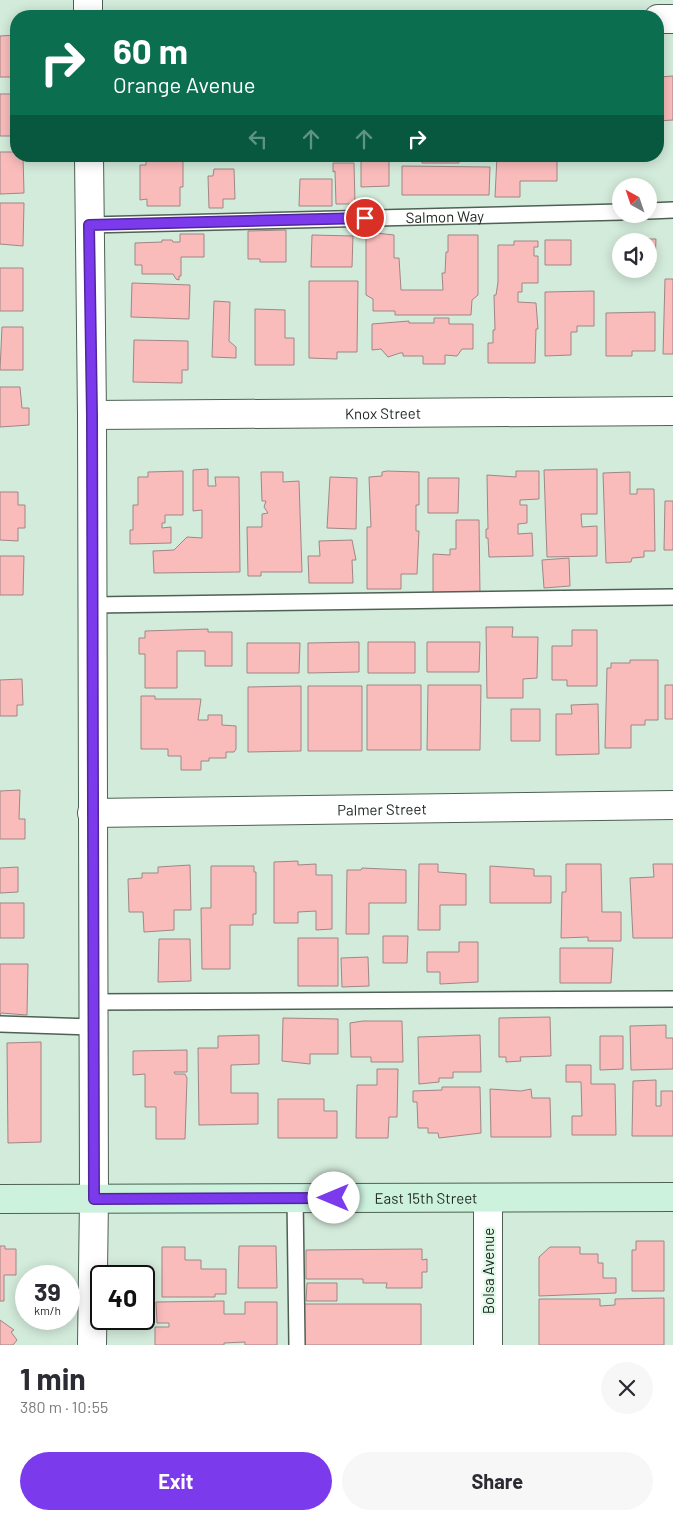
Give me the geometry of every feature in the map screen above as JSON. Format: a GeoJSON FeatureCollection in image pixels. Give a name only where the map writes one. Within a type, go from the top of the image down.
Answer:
{"type":"FeatureCollection","features":[{"type":"Feature","properties":{"kind":"street"},"geometry":{"type":"LineString","coordinates":[[88,162],[92,415],[92,1014],[94,1199],[92,1345]]}},
{"type":"Feature","properties":{"kind":"street","name":"Knox Street"},"geometry":{"type":"LineString","coordinates":[[92,415],[673,411]]}},
{"type":"Feature","properties":{"kind":"street","name":"Palmer Street"},"geometry":{"type":"LineString","coordinates":[[92,813],[673,806]]}},
{"type":"Feature","properties":{"kind":"street","name":"East 15th Street"},"geometry":{"type":"LineString","coordinates":[[0,1200],[295,1197],[673,1197]]}},
{"type":"Feature","properties":{"kind":"street","name":"Bolsa Avenue"},"geometry":{"type":"LineString","coordinates":[[488,1198],[488,1345]]}},
{"type":"Feature","properties":{"kind":"lane"},"geometry":{"type":"LineString","coordinates":[[658,211],[673,210]]}},
{"type":"Feature","properties":{"kind":"lane","name":"Salmon Way"},"geometry":{"type":"LineString","coordinates":[[89,225],[612,212]]}},
{"type":"Feature","properties":{"kind":"lane"},"geometry":{"type":"LineString","coordinates":[[92,605],[673,597]]}},
{"type":"Feature","properties":{"kind":"lane"},"geometry":{"type":"LineString","coordinates":[[0,1024],[92,1014],[673,999]]}},
{"type":"Feature","properties":{"kind":"lane"},"geometry":{"type":"LineString","coordinates":[[295,1197],[297,1345]]}},
{"type":"Feature","properties":{"kind":"building"},"geometry":{"type":"Polygon","coordinates":[[[10,35],[10,77],[0,77],[0,36],[10,35]]]}},
{"type":"Feature","properties":{"kind":"building"},"geometry":{"type":"Polygon","coordinates":[[[673,76],[673,120],[664,121],[664,77],[673,76]]]}},
{"type":"Feature","properties":{"kind":"building"},"geometry":{"type":"Polygon","coordinates":[[[0,94],[10,94],[10,136],[0,136],[0,94]]]}},
{"type":"Feature","properties":{"kind":"building"},"geometry":{"type":"Polygon","coordinates":[[[0,152],[10,152],[10,162],[23,162],[24,193],[0,194],[0,152]]]}},
{"type":"Feature","properties":{"kind":"building"},"geometry":{"type":"Polygon","coordinates":[[[146,162],[183,162],[183,187],[180,187],[180,206],[147,206],[147,199],[140,200],[140,165],[146,165],[146,162]]]}},
{"type":"Feature","properties":{"kind":"building"},"geometry":{"type":"Polygon","coordinates":[[[361,162],[389,162],[389,186],[361,187],[361,162]]]}},
{"type":"Feature","properties":{"kind":"building"},"geometry":{"type":"Polygon","coordinates":[[[422,162],[459,162],[459,163],[422,162]]]}},
{"type":"Feature","properties":{"kind":"building"},"geometry":{"type":"Polygon","coordinates":[[[497,162],[557,162],[557,181],[520,181],[520,197],[495,197],[497,162]]]}},
{"type":"Feature","properties":{"kind":"building"},"geometry":{"type":"Polygon","coordinates":[[[333,163],[354,163],[355,204],[336,204],[333,163]]]}},
{"type":"Feature","properties":{"kind":"building"},"geometry":{"type":"Polygon","coordinates":[[[402,166],[490,167],[489,195],[402,195],[402,166]]]}},
{"type":"Feature","properties":{"kind":"building"},"geometry":{"type":"Polygon","coordinates":[[[214,169],[234,169],[235,199],[223,199],[223,208],[209,208],[208,176],[213,176],[214,169]]]}},
{"type":"Feature","properties":{"kind":"building"},"geometry":{"type":"Polygon","coordinates":[[[300,179],[332,179],[332,206],[299,206],[300,179]]]}},
{"type":"Feature","properties":{"kind":"building"},"geometry":{"type":"Polygon","coordinates":[[[0,203],[24,203],[23,246],[0,244],[0,203]]]}},
{"type":"Feature","properties":{"kind":"building"},"geometry":{"type":"Polygon","coordinates":[[[286,230],[286,262],[260,262],[260,259],[248,259],[248,231],[286,230]]]}},
{"type":"Feature","properties":{"kind":"building"},"geometry":{"type":"Polygon","coordinates":[[[180,234],[204,234],[204,257],[181,257],[181,276],[179,276],[179,280],[173,274],[142,274],[142,265],[135,265],[135,243],[162,242],[162,240],[180,242],[180,234]]]}},
{"type":"Feature","properties":{"kind":"building"},"geometry":{"type":"Polygon","coordinates":[[[366,234],[394,235],[394,258],[399,258],[401,290],[443,290],[442,273],[445,273],[448,235],[478,235],[478,295],[472,300],[471,315],[395,315],[395,311],[373,311],[373,299],[366,295],[366,234]]]}},
{"type":"Feature","properties":{"kind":"building"},"geometry":{"type":"Polygon","coordinates":[[[312,235],[353,236],[352,267],[311,267],[312,235]]]}},
{"type":"Feature","properties":{"kind":"building"},"geometry":{"type":"Polygon","coordinates":[[[545,240],[571,240],[571,265],[545,265],[545,240]]]}},
{"type":"Feature","properties":{"kind":"building"},"geometry":{"type":"Polygon","coordinates":[[[514,241],[538,241],[538,247],[534,247],[534,256],[538,256],[538,283],[522,283],[522,292],[518,292],[518,302],[536,303],[538,329],[536,329],[535,363],[488,363],[488,343],[493,343],[493,330],[495,330],[494,295],[496,295],[498,282],[498,245],[514,245],[514,241]]]}},
{"type":"Feature","properties":{"kind":"building"},"geometry":{"type":"Polygon","coordinates":[[[0,268],[23,268],[23,311],[0,311],[0,268]]]}},
{"type":"Feature","properties":{"kind":"building"},"geometry":{"type":"Polygon","coordinates":[[[665,279],[673,279],[673,354],[663,354],[665,279]]]}},
{"type":"Feature","properties":{"kind":"building"},"geometry":{"type":"Polygon","coordinates":[[[309,281],[358,281],[357,352],[337,352],[337,359],[309,358],[309,281]]]}},
{"type":"Feature","properties":{"kind":"building"},"geometry":{"type":"Polygon","coordinates":[[[132,283],[190,285],[189,319],[131,317],[132,283]]]}},
{"type":"Feature","properties":{"kind":"building"},"geometry":{"type":"Polygon","coordinates":[[[594,291],[594,326],[577,326],[577,332],[571,332],[571,355],[545,356],[545,292],[594,291]]]}},
{"type":"Feature","properties":{"kind":"building"},"geometry":{"type":"Polygon","coordinates":[[[214,301],[230,302],[229,341],[236,347],[236,358],[212,357],[214,301]]]}},
{"type":"Feature","properties":{"kind":"building"},"geometry":{"type":"Polygon","coordinates":[[[255,309],[285,310],[285,338],[294,338],[294,365],[255,365],[255,309]]]}},
{"type":"Feature","properties":{"kind":"building"},"geometry":{"type":"Polygon","coordinates":[[[655,312],[655,351],[632,351],[632,356],[606,356],[606,313],[655,312]]]}},
{"type":"Feature","properties":{"kind":"building"},"geometry":{"type":"Polygon","coordinates":[[[434,318],[449,318],[449,324],[473,324],[473,349],[462,349],[457,356],[445,355],[445,364],[423,364],[423,356],[403,356],[403,353],[400,353],[388,357],[381,349],[372,350],[372,324],[409,321],[409,323],[434,323],[434,318]]]}},
{"type":"Feature","properties":{"kind":"building"},"geometry":{"type":"Polygon","coordinates":[[[2,327],[23,327],[23,370],[0,370],[2,327]]]}},
{"type":"Feature","properties":{"kind":"building"},"geometry":{"type":"Polygon","coordinates":[[[134,340],[188,341],[188,370],[182,370],[182,383],[133,382],[134,340]]]}},
{"type":"Feature","properties":{"kind":"building"},"geometry":{"type":"Polygon","coordinates":[[[0,387],[20,387],[22,408],[29,408],[29,425],[0,427],[0,387]]]}},
{"type":"Feature","properties":{"kind":"building"},"geometry":{"type":"Polygon","coordinates":[[[208,469],[208,486],[216,486],[215,477],[239,477],[240,572],[154,573],[153,551],[174,550],[187,537],[202,538],[202,510],[193,511],[193,470],[208,469]]]}},
{"type":"Feature","properties":{"kind":"building"},"geometry":{"type":"Polygon","coordinates":[[[597,469],[597,514],[581,514],[582,527],[597,526],[597,556],[547,557],[544,470],[597,469]]]}},
{"type":"Feature","properties":{"kind":"building"},"geometry":{"type":"Polygon","coordinates":[[[183,471],[183,515],[165,515],[165,523],[162,523],[162,528],[171,527],[171,543],[130,544],[130,530],[133,530],[133,505],[138,505],[138,477],[148,477],[148,472],[183,471]]]}},
{"type":"Feature","properties":{"kind":"building"},"geometry":{"type":"Polygon","coordinates":[[[516,471],[539,471],[539,499],[520,500],[520,505],[527,505],[527,523],[518,524],[518,534],[532,533],[533,556],[489,557],[488,538],[486,538],[486,529],[488,529],[487,475],[516,477],[516,471]]]}},
{"type":"Feature","properties":{"kind":"building"},"geometry":{"type":"Polygon","coordinates":[[[261,472],[283,472],[283,482],[299,481],[302,572],[261,572],[261,576],[248,576],[247,527],[262,527],[262,514],[268,513],[264,507],[266,501],[262,501],[261,472]]]}},
{"type":"Feature","properties":{"kind":"building"},"geometry":{"type":"Polygon","coordinates":[[[382,472],[419,472],[419,505],[416,505],[416,531],[419,531],[417,574],[401,574],[401,589],[367,589],[367,527],[371,527],[369,477],[382,476],[382,472]]]}},
{"type":"Feature","properties":{"kind":"building"},"geometry":{"type":"Polygon","coordinates":[[[630,472],[630,494],[637,494],[637,489],[654,489],[655,551],[644,551],[644,557],[632,558],[631,562],[606,563],[603,473],[630,472]]]}},
{"type":"Feature","properties":{"kind":"building"},"geometry":{"type":"Polygon","coordinates":[[[330,477],[357,478],[356,529],[327,528],[330,477]]]}},
{"type":"Feature","properties":{"kind":"building"},"geometry":{"type":"Polygon","coordinates":[[[428,478],[459,478],[458,513],[428,513],[428,478]]]}},
{"type":"Feature","properties":{"kind":"building"},"geometry":{"type":"Polygon","coordinates":[[[0,492],[18,492],[18,505],[25,505],[25,528],[18,528],[18,541],[0,540],[0,492]]]}},
{"type":"Feature","properties":{"kind":"building"},"geometry":{"type":"Polygon","coordinates":[[[665,501],[673,501],[673,550],[664,550],[665,501]]]}},
{"type":"Feature","properties":{"kind":"building"},"geometry":{"type":"Polygon","coordinates":[[[456,520],[479,520],[480,595],[433,595],[433,554],[450,555],[450,549],[456,549],[456,520]]]}},
{"type":"Feature","properties":{"kind":"building"},"geometry":{"type":"Polygon","coordinates":[[[352,540],[356,560],[352,560],[353,583],[309,583],[308,556],[320,556],[319,541],[352,540]]]}},
{"type":"Feature","properties":{"kind":"building"},"geometry":{"type":"Polygon","coordinates":[[[0,556],[24,556],[23,595],[0,595],[0,556]]]}},
{"type":"Feature","properties":{"kind":"building"},"geometry":{"type":"Polygon","coordinates":[[[569,558],[570,586],[544,588],[542,560],[569,558]]]}},
{"type":"Feature","properties":{"kind":"building"},"geometry":{"type":"Polygon","coordinates":[[[486,627],[513,627],[512,637],[538,637],[537,678],[523,679],[523,698],[487,698],[486,627]]]}},
{"type":"Feature","properties":{"kind":"building"},"geometry":{"type":"Polygon","coordinates":[[[208,629],[208,632],[232,632],[232,666],[205,666],[205,651],[177,651],[177,688],[145,688],[145,654],[139,654],[139,638],[145,638],[145,631],[208,629]]]}},
{"type":"Feature","properties":{"kind":"building"},"geometry":{"type":"Polygon","coordinates":[[[572,630],[597,630],[597,686],[567,686],[567,680],[552,680],[552,646],[572,646],[572,630]]]}},
{"type":"Feature","properties":{"kind":"building"},"geometry":{"type":"Polygon","coordinates":[[[359,642],[359,672],[308,673],[308,643],[359,642]]]}},
{"type":"Feature","properties":{"kind":"building"},"geometry":{"type":"Polygon","coordinates":[[[368,642],[415,642],[415,673],[368,673],[368,642]]]}},
{"type":"Feature","properties":{"kind":"building"},"geometry":{"type":"Polygon","coordinates":[[[427,642],[480,642],[479,672],[427,672],[427,642]]]}},
{"type":"Feature","properties":{"kind":"building"},"geometry":{"type":"Polygon","coordinates":[[[247,643],[300,643],[299,673],[247,673],[247,643]]]}},
{"type":"Feature","properties":{"kind":"building"},"geometry":{"type":"Polygon","coordinates":[[[630,660],[658,660],[658,720],[645,720],[645,725],[631,725],[631,748],[605,748],[607,668],[611,668],[611,663],[630,663],[630,660]]]}},
{"type":"Feature","properties":{"kind":"building"},"geometry":{"type":"Polygon","coordinates":[[[22,679],[23,705],[17,705],[17,716],[0,716],[0,680],[22,679]]]}},
{"type":"Feature","properties":{"kind":"building"},"geometry":{"type":"Polygon","coordinates":[[[367,685],[421,685],[421,750],[367,750],[367,685]]]}},
{"type":"Feature","properties":{"kind":"building"},"geometry":{"type":"Polygon","coordinates":[[[428,685],[481,685],[480,750],[427,750],[428,685]]]}},
{"type":"Feature","properties":{"kind":"building"},"geometry":{"type":"Polygon","coordinates":[[[665,685],[673,685],[673,719],[665,719],[665,685]]]}},
{"type":"Feature","properties":{"kind":"building"},"geometry":{"type":"Polygon","coordinates":[[[301,686],[301,751],[248,752],[248,687],[301,686]]]}},
{"type":"Feature","properties":{"kind":"building"},"geometry":{"type":"Polygon","coordinates":[[[308,686],[362,686],[362,751],[308,751],[308,686]]]}},
{"type":"Feature","properties":{"kind":"building"},"geometry":{"type":"Polygon","coordinates":[[[141,696],[155,696],[155,699],[201,699],[198,720],[208,720],[208,715],[222,715],[222,725],[236,726],[236,749],[234,752],[226,752],[226,758],[209,758],[209,761],[201,761],[201,770],[181,770],[181,756],[168,756],[168,749],[141,749],[141,696]]]}},
{"type":"Feature","properties":{"kind":"building"},"geometry":{"type":"Polygon","coordinates":[[[598,704],[599,754],[556,755],[556,714],[572,714],[571,705],[598,704]]]}},
{"type":"Feature","properties":{"kind":"building"},"geometry":{"type":"Polygon","coordinates":[[[511,709],[540,709],[540,741],[511,741],[511,709]]]}},
{"type":"Feature","properties":{"kind":"building"},"geometry":{"type":"Polygon","coordinates":[[[20,790],[19,819],[25,819],[25,839],[0,839],[0,791],[20,790]]]}},
{"type":"Feature","properties":{"kind":"building"},"geometry":{"type":"Polygon","coordinates":[[[298,861],[298,865],[316,864],[316,875],[332,875],[332,929],[316,930],[316,911],[298,912],[298,923],[274,923],[274,862],[298,861]]]}},
{"type":"Feature","properties":{"kind":"building"},"geometry":{"type":"Polygon","coordinates":[[[419,864],[438,864],[438,872],[466,874],[466,905],[440,905],[440,930],[418,930],[419,864]]]}},
{"type":"Feature","properties":{"kind":"building"},"geometry":{"type":"Polygon","coordinates":[[[566,864],[601,864],[602,912],[621,912],[621,941],[588,941],[588,937],[561,938],[562,892],[566,892],[566,864]]]}},
{"type":"Feature","properties":{"kind":"building"},"geometry":{"type":"Polygon","coordinates":[[[653,864],[673,864],[673,938],[633,938],[630,878],[654,877],[653,864]]]}},
{"type":"Feature","properties":{"kind":"building"},"geometry":{"type":"Polygon","coordinates":[[[190,865],[191,910],[174,910],[174,930],[144,932],[143,912],[129,912],[128,879],[142,878],[142,873],[158,873],[158,867],[190,865]]]}},
{"type":"Feature","properties":{"kind":"building"},"geometry":{"type":"Polygon","coordinates":[[[211,866],[254,866],[254,872],[256,872],[256,914],[253,914],[253,925],[230,925],[230,969],[202,969],[201,908],[211,908],[211,866]]]}},
{"type":"Feature","properties":{"kind":"building"},"geometry":{"type":"Polygon","coordinates":[[[490,866],[534,869],[534,876],[551,876],[551,903],[490,903],[490,866]]]}},
{"type":"Feature","properties":{"kind":"building"},"geometry":{"type":"Polygon","coordinates":[[[18,867],[18,892],[0,893],[0,868],[18,867]]]}},
{"type":"Feature","properties":{"kind":"building"},"geometry":{"type":"Polygon","coordinates":[[[362,868],[406,870],[406,903],[369,903],[369,934],[346,934],[347,870],[361,870],[362,868]]]}},
{"type":"Feature","properties":{"kind":"building"},"geometry":{"type":"Polygon","coordinates":[[[0,903],[24,903],[24,938],[0,938],[0,903]]]}},
{"type":"Feature","properties":{"kind":"building"},"geometry":{"type":"Polygon","coordinates":[[[383,936],[408,936],[407,963],[383,963],[383,936]]]}},
{"type":"Feature","properties":{"kind":"building"},"geometry":{"type":"Polygon","coordinates":[[[298,938],[338,938],[338,986],[298,986],[298,938]]]}},
{"type":"Feature","properties":{"kind":"building"},"geometry":{"type":"Polygon","coordinates":[[[159,939],[190,939],[191,981],[158,982],[159,939]]]}},
{"type":"Feature","properties":{"kind":"building"},"geometry":{"type":"Polygon","coordinates":[[[459,942],[478,942],[478,982],[440,984],[440,972],[427,972],[427,952],[459,952],[459,942]]]}},
{"type":"Feature","properties":{"kind":"building"},"geometry":{"type":"Polygon","coordinates":[[[560,948],[613,948],[611,983],[560,983],[560,948]]]}},
{"type":"Feature","properties":{"kind":"building"},"geometry":{"type":"Polygon","coordinates":[[[368,957],[369,986],[342,987],[341,958],[368,957]]]}},
{"type":"Feature","properties":{"kind":"building"},"geometry":{"type":"Polygon","coordinates":[[[0,964],[28,964],[27,1015],[1,1013],[0,1016],[0,964]]]}},
{"type":"Feature","properties":{"kind":"building"},"geometry":{"type":"Polygon","coordinates":[[[550,1017],[551,1056],[520,1057],[521,1061],[506,1062],[506,1057],[499,1057],[499,1018],[550,1017]]]}},
{"type":"Feature","properties":{"kind":"building"},"geometry":{"type":"Polygon","coordinates":[[[283,1018],[338,1019],[338,1054],[310,1054],[310,1064],[282,1061],[283,1018]]]}},
{"type":"Feature","properties":{"kind":"building"},"geometry":{"type":"Polygon","coordinates":[[[402,1021],[403,1062],[371,1062],[371,1057],[351,1057],[350,1023],[402,1021]]]}},
{"type":"Feature","properties":{"kind":"building"},"geometry":{"type":"Polygon","coordinates":[[[666,1025],[666,1038],[673,1038],[673,1069],[631,1070],[630,1026],[666,1025]]]}},
{"type":"Feature","properties":{"kind":"building"},"geometry":{"type":"Polygon","coordinates":[[[259,1035],[259,1064],[231,1065],[231,1093],[258,1093],[258,1124],[199,1125],[198,1048],[218,1048],[218,1036],[259,1035]]]}},
{"type":"Feature","properties":{"kind":"building"},"geometry":{"type":"Polygon","coordinates":[[[480,1035],[481,1072],[453,1072],[453,1078],[439,1078],[439,1082],[419,1084],[418,1037],[480,1035]]]}},
{"type":"Feature","properties":{"kind":"building"},"geometry":{"type":"Polygon","coordinates":[[[600,1036],[623,1036],[623,1069],[600,1070],[600,1036]]]}},
{"type":"Feature","properties":{"kind":"building"},"geometry":{"type":"Polygon","coordinates":[[[41,1042],[41,1142],[8,1143],[7,1043],[41,1042]]]}},
{"type":"Feature","properties":{"kind":"building"},"geometry":{"type":"Polygon","coordinates":[[[187,1050],[187,1072],[174,1072],[175,1074],[185,1074],[187,1078],[185,1139],[156,1139],[156,1107],[145,1107],[145,1074],[133,1075],[133,1051],[187,1050]]]}},
{"type":"Feature","properties":{"kind":"building"},"geometry":{"type":"Polygon","coordinates":[[[566,1065],[591,1065],[591,1084],[615,1084],[616,1135],[572,1135],[572,1116],[582,1116],[581,1082],[566,1082],[566,1065]]]}},
{"type":"Feature","properties":{"kind":"building"},"geometry":{"type":"Polygon","coordinates":[[[377,1069],[398,1069],[397,1117],[389,1117],[388,1138],[356,1138],[357,1085],[377,1085],[377,1069]]]}},
{"type":"Feature","properties":{"kind":"building"},"geometry":{"type":"Polygon","coordinates":[[[656,1080],[656,1106],[661,1106],[661,1091],[673,1091],[673,1136],[632,1136],[633,1081],[656,1080]]]}},
{"type":"Feature","properties":{"kind":"building"},"geometry":{"type":"Polygon","coordinates":[[[442,1087],[480,1087],[481,1133],[439,1138],[438,1133],[428,1133],[428,1128],[418,1128],[417,1102],[413,1102],[413,1091],[442,1090],[442,1087]]]}},
{"type":"Feature","properties":{"kind":"building"},"geometry":{"type":"Polygon","coordinates":[[[490,1089],[521,1091],[531,1089],[532,1098],[550,1098],[551,1137],[491,1137],[490,1089]]]}},
{"type":"Feature","properties":{"kind":"building"},"geometry":{"type":"Polygon","coordinates":[[[278,1099],[324,1099],[324,1111],[337,1111],[337,1138],[278,1138],[278,1099]]]}},
{"type":"Feature","properties":{"kind":"building"},"geometry":{"type":"Polygon","coordinates":[[[636,1241],[664,1241],[664,1291],[632,1291],[632,1250],[636,1250],[636,1241]]]}},
{"type":"Feature","properties":{"kind":"building"},"geometry":{"type":"Polygon","coordinates":[[[0,1246],[5,1246],[5,1249],[16,1249],[16,1265],[15,1275],[4,1275],[4,1301],[0,1301],[0,1246]]]}},
{"type":"Feature","properties":{"kind":"building"},"geometry":{"type":"Polygon","coordinates":[[[239,1246],[276,1246],[277,1288],[238,1288],[239,1246]]]}},
{"type":"Feature","properties":{"kind":"building"},"geometry":{"type":"Polygon","coordinates":[[[162,1247],[185,1247],[185,1260],[201,1260],[201,1269],[226,1269],[226,1294],[215,1294],[215,1297],[162,1297],[162,1247]]]}},
{"type":"Feature","properties":{"kind":"building"},"geometry":{"type":"Polygon","coordinates":[[[550,1247],[580,1247],[580,1254],[598,1254],[598,1263],[603,1263],[603,1278],[616,1278],[616,1293],[539,1296],[539,1257],[550,1247]]]}},
{"type":"Feature","properties":{"kind":"building"},"geometry":{"type":"Polygon","coordinates":[[[422,1249],[422,1260],[427,1259],[427,1272],[422,1272],[422,1288],[386,1288],[387,1283],[363,1283],[363,1279],[306,1279],[306,1250],[422,1249]]]}},
{"type":"Feature","properties":{"kind":"building"},"geometry":{"type":"Polygon","coordinates":[[[307,1283],[337,1283],[337,1301],[306,1301],[307,1283]]]}},
{"type":"Feature","properties":{"kind":"building"},"geometry":{"type":"Polygon","coordinates":[[[664,1298],[664,1345],[539,1345],[539,1299],[600,1299],[600,1306],[615,1305],[615,1299],[664,1298]]]}},
{"type":"Feature","properties":{"kind":"building"},"geometry":{"type":"Polygon","coordinates":[[[224,1301],[224,1314],[245,1314],[245,1302],[277,1302],[277,1345],[245,1345],[245,1342],[224,1343],[224,1345],[155,1345],[155,1327],[169,1327],[169,1323],[157,1323],[156,1302],[224,1301]]]}},
{"type":"Feature","properties":{"kind":"building"},"geometry":{"type":"Polygon","coordinates":[[[299,1304],[421,1304],[421,1345],[299,1345],[299,1304]]]}},
{"type":"Feature","properties":{"kind":"building"},"geometry":{"type":"Polygon","coordinates":[[[0,1320],[14,1330],[11,1332],[17,1340],[13,1345],[0,1345],[0,1320]]]}},
{"type":"Feature","properties":{"kind":"route"},"geometry":{"type":"LineString","coordinates":[[334,1198],[94,1199],[92,415],[89,225],[365,218]]}}]}
